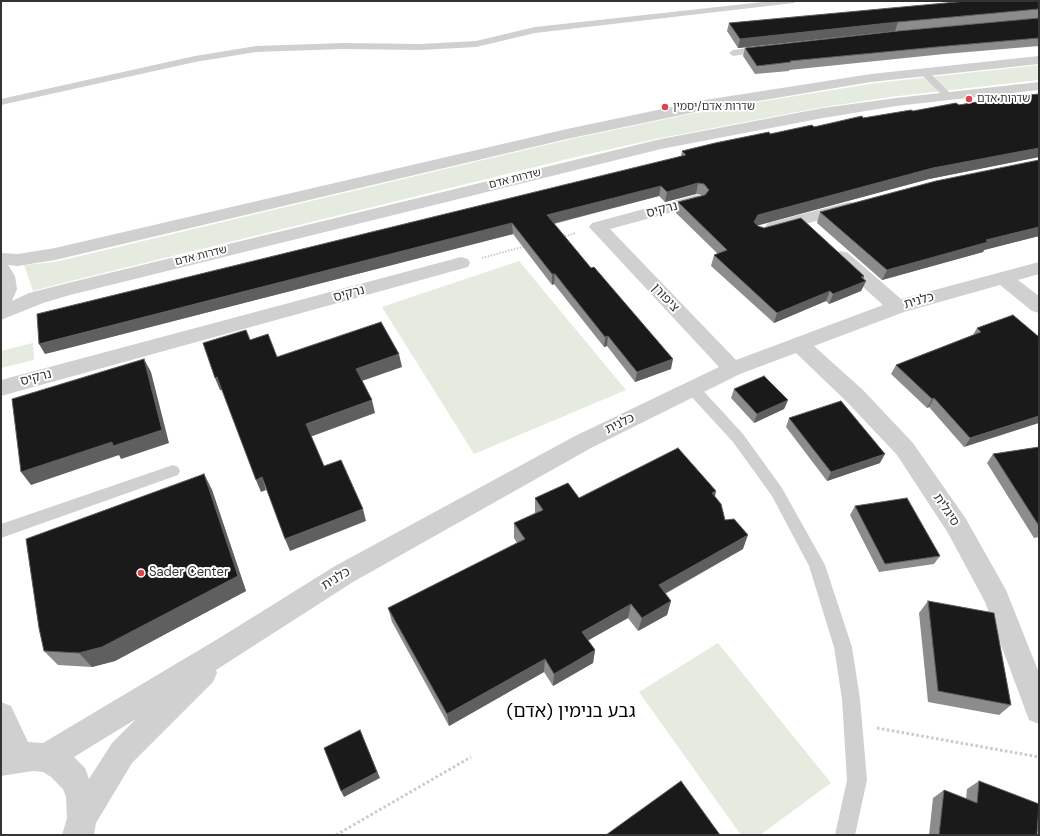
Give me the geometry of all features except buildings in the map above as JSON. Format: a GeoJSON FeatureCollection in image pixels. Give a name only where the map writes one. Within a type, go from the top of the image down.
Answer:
{"type":"FeatureCollection","features":[{"type":"Feature","properties":{"kind":"street"},"geometry":{"type":"LineString","coordinates":[[1,259],[18,260],[56,254],[638,118],[799,89],[924,72],[1039,60]]}},
{"type":"Feature","properties":{"kind":"street","name":"שדרות אדם"},"geometry":{"type":"LineString","coordinates":[[1,314],[36,298],[68,289],[589,161],[713,133],[896,102],[1039,86]]}},
{"type":"Feature","properties":{"kind":"street","name":"נרקיס"},"geometry":{"type":"LineString","coordinates":[[598,227],[696,200]]}},
{"type":"Feature","properties":{"kind":"street"},"geometry":{"type":"LineString","coordinates":[[762,231],[861,204]]}},
{"type":"Feature","properties":{"kind":"street"},"geometry":{"type":"LineString","coordinates":[[801,220],[897,307]]}},
{"type":"Feature","properties":{"kind":"street","name":"ציפורן"},"geometry":{"type":"LineString","coordinates":[[598,227],[733,370]]}},
{"type":"Feature","properties":{"kind":"street","name":"נרקיס"},"geometry":{"type":"LineString","coordinates":[[1,388],[461,263]]}},
{"type":"Feature","properties":{"kind":"street","name":"כלנית"},"geometry":{"type":"LineString","coordinates":[[22,759],[231,646],[351,570],[583,442],[733,370],[799,344],[897,307],[1039,268]]}},
{"type":"Feature","properties":{"kind":"street"},"geometry":{"type":"LineString","coordinates":[[1,269],[6,276],[7,289],[1,304]]}},
{"type":"Feature","properties":{"kind":"street"},"geometry":{"type":"LineString","coordinates":[[1002,277],[1039,306]]}},
{"type":"Feature","properties":{"kind":"street","name":"סיגלית"},"geometry":{"type":"LineString","coordinates":[[799,344],[855,396],[905,449],[957,526],[997,598],[1039,710]]}},
{"type":"Feature","properties":{"kind":"street","name":"כלנית"},"geometry":{"type":"LineString","coordinates":[[80,827],[122,753],[231,646]]}},
{"type":"Feature","properties":{"kind":"street"},"geometry":{"type":"LineString","coordinates":[[1,716],[22,759],[62,766],[74,779],[81,797],[80,827]]}},
{"type":"Feature","properties":{"kind":"lane"},"geometry":{"type":"LineString","coordinates":[[1,102],[195,59],[256,49],[343,46],[420,47],[476,44],[535,30],[794,1]]}},
{"type":"Feature","properties":{"kind":"lane"},"geometry":{"type":"LineString","coordinates":[[733,52],[772,48]]}},
{"type":"Feature","properties":{"kind":"lane"},"geometry":{"type":"LineString","coordinates":[[924,72],[948,96]]}},
{"type":"Feature","properties":{"kind":"lane"},"geometry":{"type":"LineString","coordinates":[[693,389],[738,438],[777,492],[817,566],[843,647],[851,699],[857,780],[845,835]]}},
{"type":"Feature","properties":{"kind":"lane"},"geometry":{"type":"LineString","coordinates":[[1,531],[173,471]]}},
{"type":"Feature","properties":{"kind":"path"},"geometry":{"type":"LineString","coordinates":[[560,237],[598,227]]}},
{"type":"Feature","properties":{"kind":"path"},"geometry":{"type":"LineString","coordinates":[[461,263],[530,245]]}},
{"type":"Feature","properties":{"kind":"path"},"geometry":{"type":"LineString","coordinates":[[853,724],[1039,757]]}},
{"type":"Feature","properties":{"kind":"path"},"geometry":{"type":"LineString","coordinates":[[336,835],[471,757]]}},
{"type":"Feature","properties":{"kind":"shaded area"},"geometry":{"type":"Polygon","coordinates":[[[1039,65],[1039,80],[890,97],[818,108],[656,139],[584,155],[33,291],[24,265],[55,262],[571,139],[709,110],[876,83],[1039,65]]]}},
{"type":"Feature","properties":{"kind":"shaded area"},"geometry":{"type":"Polygon","coordinates":[[[519,261],[626,390],[474,454],[382,307],[519,261]]]}},
{"type":"Feature","properties":{"kind":"shaded area"},"geometry":{"type":"Polygon","coordinates":[[[33,343],[34,360],[1,368],[1,351],[33,343]]]}},
{"type":"Feature","properties":{"kind":"shaded area"},"geometry":{"type":"Polygon","coordinates":[[[718,643],[831,783],[760,835],[741,835],[639,692],[718,643]]]}},
{"type":"Feature","properties":{"kind":"place","name":"שדרות אדם"},"geometry":{"type":"Point","coordinates":[969,99]}},
{"type":"Feature","properties":{"kind":"place","name":"שדרות אדם/יסמין"},"geometry":{"type":"Point","coordinates":[665,107]}},
{"type":"Feature","properties":{"kind":"place","name":"Sader Center"},"geometry":{"type":"Point","coordinates":[141,573]}},
{"type":"Feature","properties":{"kind":"district","name":"גבע בנימין (אדם)"},"geometry":{"type":"Point","coordinates":[571,712]}}]}
